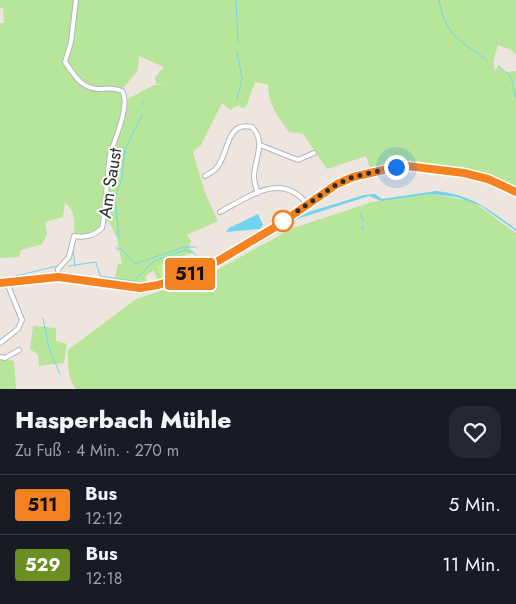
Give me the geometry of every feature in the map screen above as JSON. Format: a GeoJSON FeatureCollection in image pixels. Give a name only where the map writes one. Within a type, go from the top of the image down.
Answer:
{"type":"FeatureCollection","features":[{"type":"Feature","properties":{"kind":"main road"},"geometry":{"type":"LineString","coordinates":[[0,283],[58,277],[140,288],[158,285],[194,273],[218,261],[277,226],[343,181],[366,173],[407,166],[470,174],[506,186],[516,192]]}},
{"type":"Feature","properties":{"kind":"street","name":"Am Saust"},"geometry":{"type":"LineString","coordinates":[[58,277],[58,269],[69,257],[74,236],[85,237],[101,229],[103,225],[111,154],[118,136],[125,97],[122,91],[116,88],[87,88],[81,84],[64,62],[71,42],[76,0]]}},
{"type":"Feature","properties":{"kind":"street"},"geometry":{"type":"LineString","coordinates":[[205,176],[217,168],[228,139],[238,128],[244,125],[252,127],[260,145],[254,177],[258,193]]}},
{"type":"Feature","properties":{"kind":"street"},"geometry":{"type":"LineString","coordinates":[[260,145],[298,160],[314,154]]}},
{"type":"Feature","properties":{"kind":"street"},"geometry":{"type":"LineString","coordinates":[[220,212],[258,193],[282,187],[300,195],[307,204]]}},
{"type":"Feature","properties":{"kind":"street"},"geometry":{"type":"LineString","coordinates":[[0,343],[18,329],[22,320],[7,283]]}},
{"type":"Feature","properties":{"kind":"street"},"geometry":{"type":"LineString","coordinates":[[0,357],[5,358],[19,350]]}},
{"type":"Feature","properties":{"kind":"green space"},"geometry":{"type":"Polygon","coordinates":[[[0,0],[516,0],[516,55],[511,50],[498,45],[494,65],[495,71],[498,65],[505,72],[516,71],[516,190],[468,172],[407,164],[370,169],[366,156],[327,169],[303,134],[289,132],[281,121],[274,110],[268,92],[268,85],[255,82],[246,107],[241,108],[239,105],[230,110],[222,103],[201,145],[193,152],[205,193],[218,221],[187,235],[191,241],[189,247],[193,253],[184,255],[191,271],[152,284],[158,281],[154,270],[146,276],[147,285],[114,281],[118,264],[122,264],[117,238],[109,222],[93,233],[84,236],[74,236],[73,214],[65,203],[63,217],[45,222],[47,234],[42,244],[21,250],[19,257],[0,258],[0,23],[4,23],[3,8],[0,8],[0,0]],[[139,56],[138,70],[121,91],[124,101],[154,85],[170,84],[156,84],[155,77],[164,67],[139,56]]]}},
{"type":"Feature","properties":{"kind":"green space"},"geometry":{"type":"Polygon","coordinates":[[[431,194],[472,201],[516,233],[516,389],[76,389],[73,384],[69,371],[68,350],[136,299],[204,277],[293,228],[372,202],[431,194]]]}},
{"type":"Feature","properties":{"kind":"green space"},"geometry":{"type":"Polygon","coordinates":[[[181,256],[185,268],[161,277],[156,266],[181,256]]]}},
{"type":"Feature","properties":{"kind":"green space"},"geometry":{"type":"Polygon","coordinates":[[[33,326],[56,328],[56,341],[67,344],[64,363],[39,366],[38,355],[30,349],[33,326]]]}},
{"type":"Feature","properties":{"kind":"green space"},"geometry":{"type":"Polygon","coordinates":[[[0,358],[14,361],[16,389],[0,389],[0,358]]]}},
{"type":"Feature","properties":{"kind":"water"},"geometry":{"type":"Polygon","coordinates":[[[436,191],[460,196],[479,204],[497,215],[516,229],[516,231],[481,206],[457,197],[431,194],[381,201],[369,196],[300,218],[281,227],[309,212],[364,195],[375,194],[382,199],[436,191]]]}},
{"type":"Feature","properties":{"kind":"water"},"geometry":{"type":"Polygon","coordinates":[[[258,214],[263,225],[260,229],[226,232],[229,228],[258,214]]]}},
{"type":"Feature","properties":{"kind":"waterway"},"geometry":{"type":"LineString","coordinates":[[236,0],[238,42]]}},
{"type":"Feature","properties":{"kind":"waterway"},"geometry":{"type":"LineString","coordinates":[[439,0],[450,30],[463,43],[488,61]]}},
{"type":"Feature","properties":{"kind":"waterway"},"geometry":{"type":"LineString","coordinates":[[237,51],[242,79],[237,99]]}},
{"type":"Feature","properties":{"kind":"waterway"},"geometry":{"type":"LineString","coordinates":[[499,66],[511,77],[516,98]]}},
{"type":"Feature","properties":{"kind":"waterway"},"geometry":{"type":"LineString","coordinates":[[119,238],[115,197],[122,179],[125,149],[142,115]]}},
{"type":"Feature","properties":{"kind":"waterway"},"geometry":{"type":"LineString","coordinates":[[360,214],[363,221]]}},
{"type":"Feature","properties":{"kind":"waterway"},"geometry":{"type":"LineString","coordinates":[[117,247],[117,250],[120,248],[135,264],[184,247],[196,247]]}},
{"type":"Feature","properties":{"kind":"waterway"},"geometry":{"type":"LineString","coordinates":[[73,249],[75,266]]}},
{"type":"Feature","properties":{"kind":"waterway"},"geometry":{"type":"LineString","coordinates":[[69,266],[96,262],[100,276],[134,281],[154,261],[185,250],[193,252],[202,262]]}},
{"type":"Feature","properties":{"kind":"waterway"},"geometry":{"type":"LineString","coordinates":[[12,277],[57,266]]}},
{"type":"Feature","properties":{"kind":"waterway"},"geometry":{"type":"LineString","coordinates":[[43,318],[49,348],[60,374]]}},
{"type":"Feature","properties":{"kind":"bus line","name":"511"},"geometry":{"type":"LineString","coordinates":[[0,283],[69,277],[140,288],[172,281],[209,266],[263,235],[337,184],[366,173],[396,167],[407,166],[464,173],[488,179],[516,192]]}},
{"type":"Feature","properties":{"kind":"route"},"geometry":{"type":"LineString","coordinates":[[283,221],[343,181],[366,173],[396,167]]}}]}
